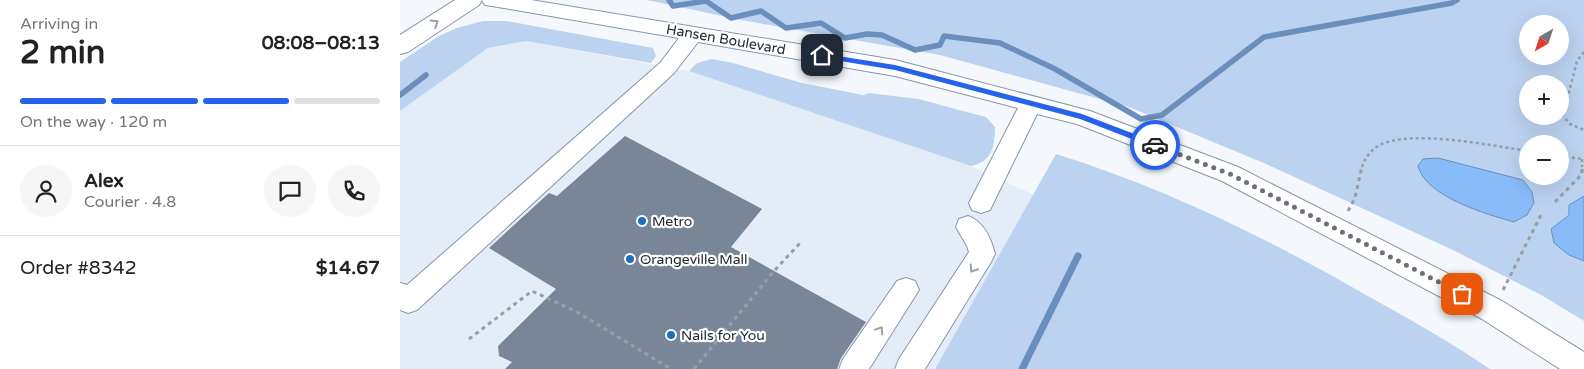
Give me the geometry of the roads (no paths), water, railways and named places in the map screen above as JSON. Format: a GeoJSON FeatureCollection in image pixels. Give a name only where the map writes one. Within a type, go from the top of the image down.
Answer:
{"type":"FeatureCollection","features":[{"type":"Feature","properties":{"kind":"main road"},"geometry":{"type":"LineString","coordinates":[[400,25],[439,0]]}},
{"type":"Feature","properties":{"kind":"main road"},"geometry":{"type":"LineString","coordinates":[[400,46],[471,0]]}},
{"type":"Feature","properties":{"kind":"street","name":"Hansen Boulevard"},"geometry":{"type":"LineString","coordinates":[[492,0],[895,68],[1082,117],[1230,174],[1492,310],[1584,368]]}},
{"type":"Feature","properties":{"kind":"street"},"geometry":{"type":"LineString","coordinates":[[400,294],[408,301],[667,68],[694,33]]}},
{"type":"Feature","properties":{"kind":"street"},"geometry":{"type":"LineString","coordinates":[[981,203],[1031,104]]}},
{"type":"Feature","properties":{"kind":"street"},"geometry":{"type":"LineString","coordinates":[[908,369],[982,254],[979,242],[968,227]]}},
{"type":"Feature","properties":{"kind":"street"},"geometry":{"type":"LineString","coordinates":[[853,369],[906,290]]}},
{"type":"Feature","properties":{"kind":"water"},"geometry":{"type":"Polygon","coordinates":[[[1438,158],[1519,179],[1519,185],[1527,185],[1532,192],[1534,203],[1527,215],[1514,222],[1473,209],[1458,203],[1432,187],[1423,177],[1418,166],[1423,159],[1438,158]]]}},
{"type":"Feature","properties":{"kind":"water"},"geometry":{"type":"Polygon","coordinates":[[[1584,196],[1584,261],[1569,255],[1554,243],[1551,229],[1569,215],[1569,205],[1584,196]]]}},
{"type":"Feature","properties":{"kind":"waterway"},"geometry":{"type":"LineString","coordinates":[[669,0],[673,6],[706,1],[731,18],[761,11],[786,28],[821,23],[845,38],[867,34],[882,35],[915,50],[940,45],[944,36],[1000,43],[1055,69],[1141,119],[1162,115],[1264,37],[1452,3],[1457,0]]}},
{"type":"Feature","properties":{"kind":"waterway"},"geometry":{"type":"LineString","coordinates":[[400,95],[426,75]]}},
{"type":"Feature","properties":{"kind":"waterway"},"geometry":{"type":"LineString","coordinates":[[1022,369],[1078,256]]}},
{"type":"Feature","properties":{"kind":"place","name":"Metro"},"geometry":{"type":"Point","coordinates":[642,221]}},
{"type":"Feature","properties":{"kind":"place","name":"Orangeville Mall"},"geometry":{"type":"Point","coordinates":[630,259]}},
{"type":"Feature","properties":{"kind":"place","name":"Nails for You"},"geometry":{"type":"Point","coordinates":[671,335]}}]}
